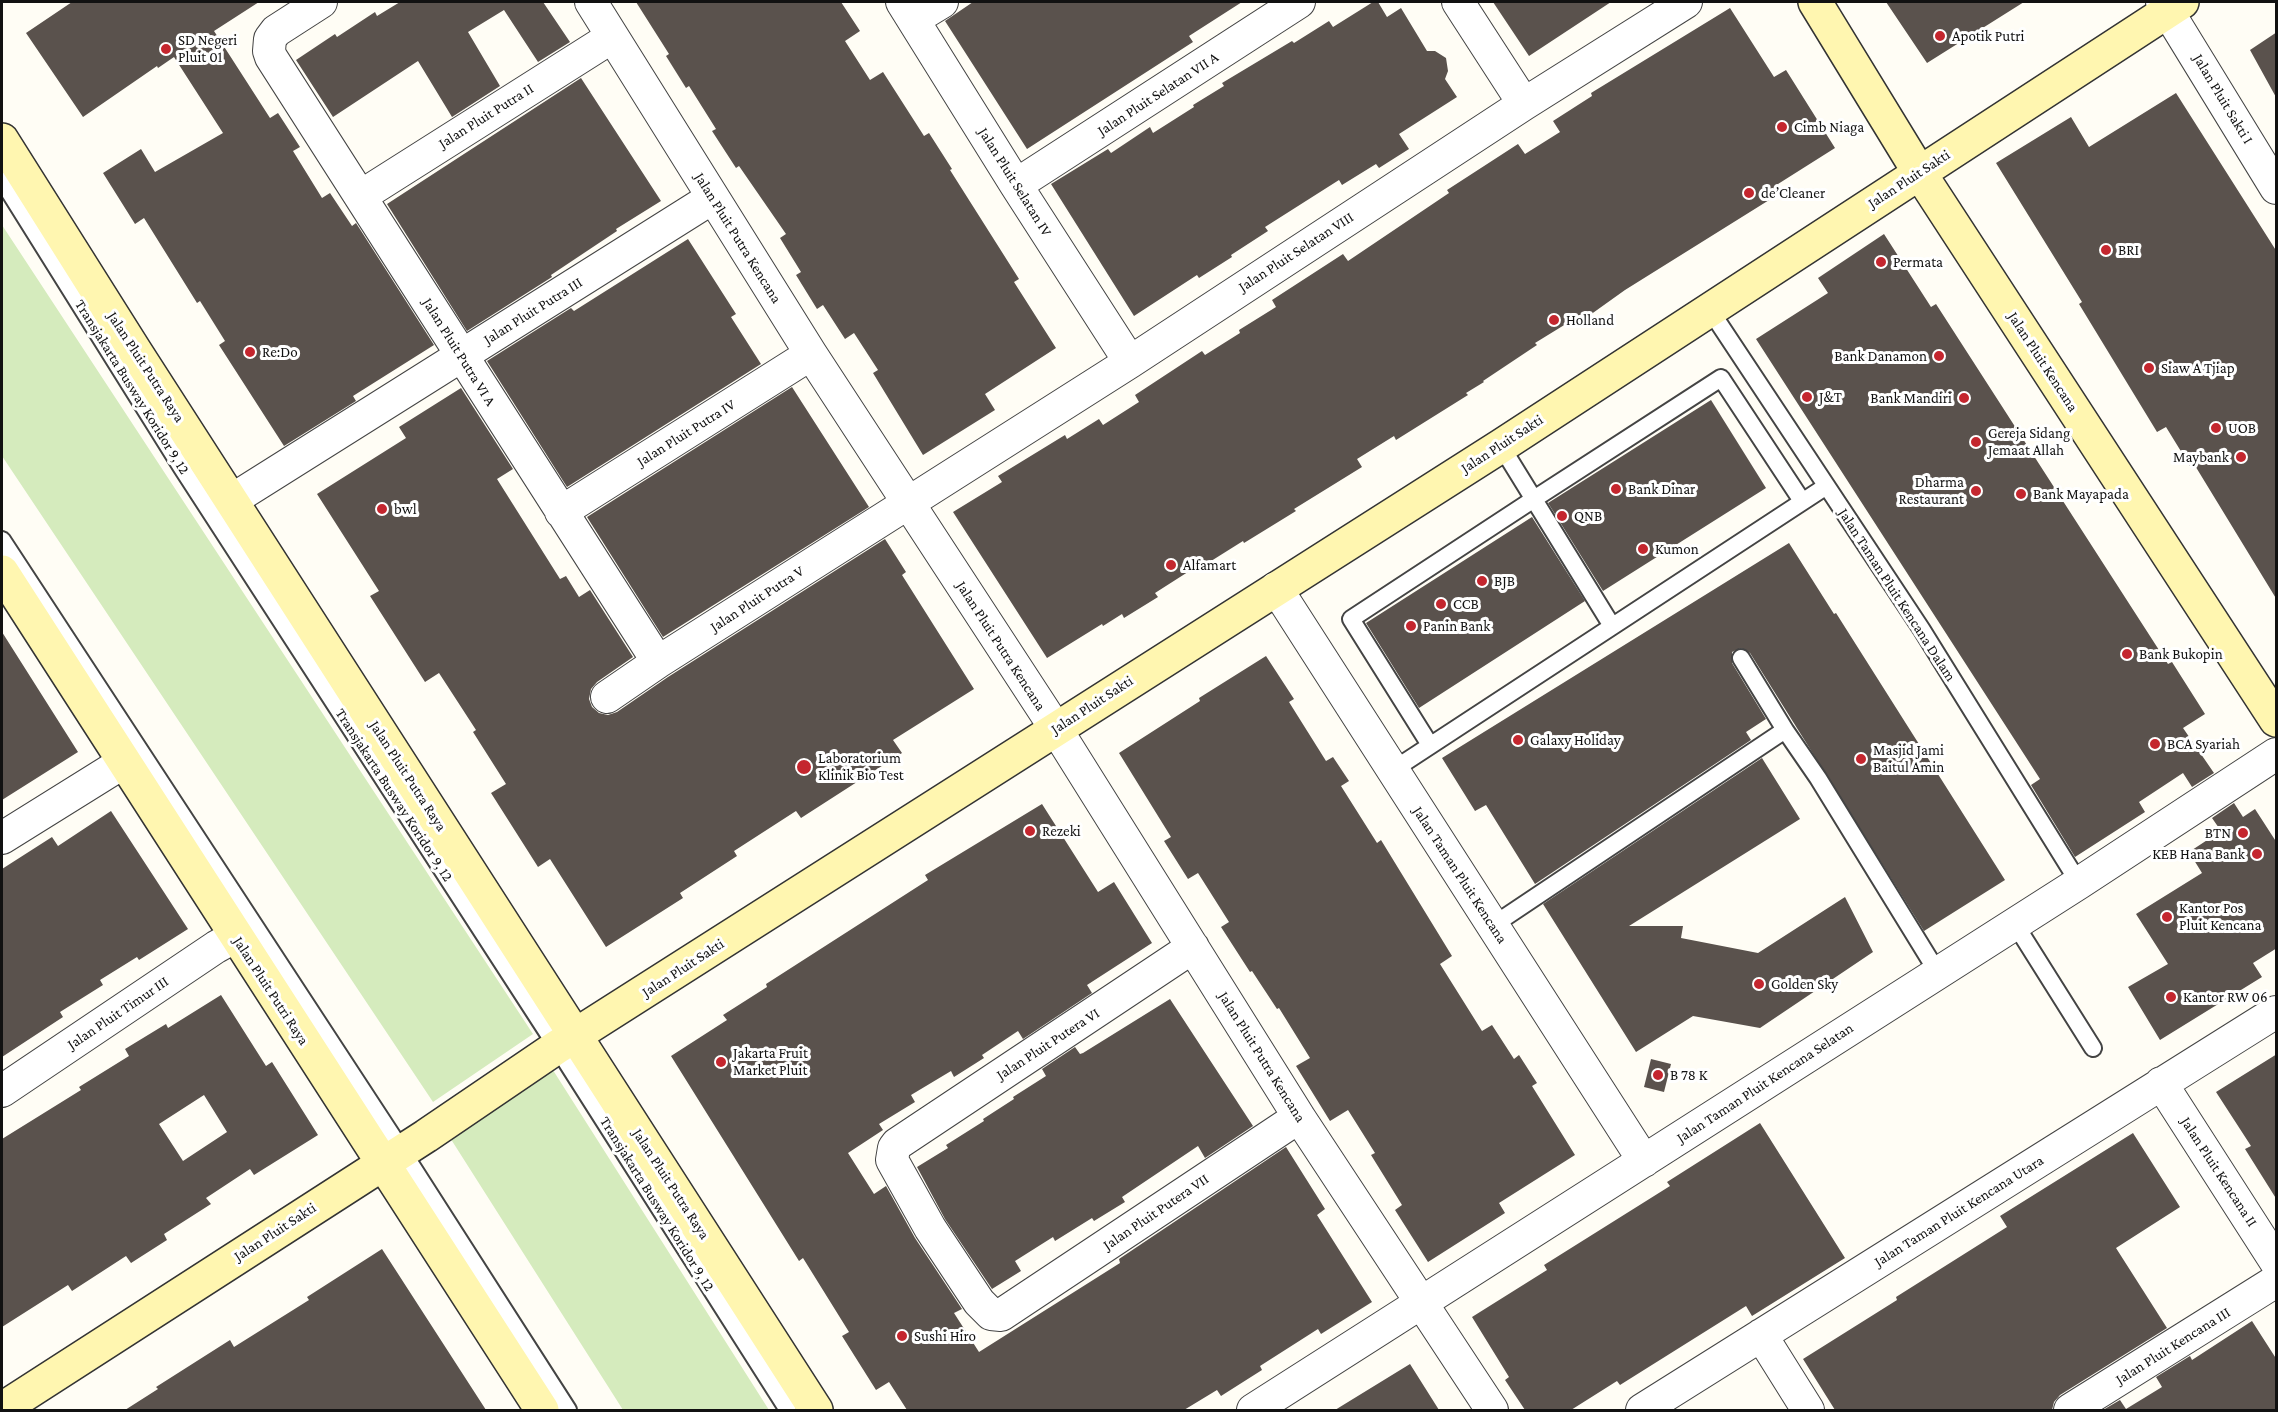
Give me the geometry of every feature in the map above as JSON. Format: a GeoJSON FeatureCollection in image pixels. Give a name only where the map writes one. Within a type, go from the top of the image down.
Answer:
{"type":"FeatureCollection","features":[{"type":"Feature","properties":{"kind":"street","name":"Jalan Pluit Putra VI A"},"geometry":{"type":"LineString","coordinates":[[321,2],[284,25],[270,39],[271,57],[658,662]]}},
{"type":"Feature","properties":{"kind":"street","name":"Jalan Pluit Putra Kencana"},"geometry":{"type":"LineString","coordinates":[[591,2],[811,354],[1056,729],[1299,1117],[1420,1304],[1492,1410]]}},
{"type":"Feature","properties":{"kind":"street"},"geometry":{"type":"LineString","coordinates":[[908,10],[942,2]]}},
{"type":"Feature","properties":{"kind":"street","name":"Jalan Pluit Selatan VII A"},"geometry":{"type":"LineString","coordinates":[[1016,185],[1299,2]]}},
{"type":"Feature","properties":{"kind":"street"},"geometry":{"type":"LineString","coordinates":[[1458,2],[1524,104]]}},
{"type":"Feature","properties":{"kind":"street","name":"Jalan Pluit Selatan VIII"},"geometry":{"type":"LineString","coordinates":[[907,503],[1130,362],[1524,104],[1686,2]]}},
{"type":"Feature","properties":{"kind":"street","name":"Jalan Pluit Kencana"},"geometry":{"type":"LineString","coordinates":[[1815,2],[1919,172],[2277,720]]}},
{"type":"Feature","properties":{"kind":"street","name":"Jalan Pluit Sakti"},"geometry":{"type":"LineString","coordinates":[[2,1409],[441,1126],[567,1042],[1501,446],[2171,5]]}},
{"type":"Feature","properties":{"kind":"street","name":"Jalan Pluit Sakti I"},"geometry":{"type":"LineString","coordinates":[[2171,5],[2277,188]]}},
{"type":"Feature","properties":{"kind":"street","name":"Jalan Pluit Selatan IV"},"geometry":{"type":"LineString","coordinates":[[908,10],[1016,185],[1130,362]]}},
{"type":"Feature","properties":{"kind":"street","name":"Jalan Pluit Putra II"},"geometry":{"type":"LineString","coordinates":[[361,196],[612,37]]}},
{"type":"Feature","properties":{"kind":"street","name":"Jalan Pluit Putra Raya"},"geometry":{"type":"LineString","coordinates":[[2,140],[232,500],[567,1042],[816,1410]]}},
{"type":"Feature","properties":{"kind":"street","name":"Jalan Pluit Putra III"},"geometry":{"type":"LineString","coordinates":[[232,500],[712,198]]}},
{"type":"Feature","properties":{"kind":"street","name":"Jalan Pluit Putra IV"},"geometry":{"type":"LineString","coordinates":[[561,512],[811,354]]}},
{"type":"Feature","properties":{"kind":"street","name":"Jalan Pluit Putra V"},"geometry":{"type":"LineString","coordinates":[[608,697],[658,662],[907,503]]}},
{"type":"Feature","properties":{"kind":"street","name":"Jalan Pluit Putri Raya"},"geometry":{"type":"LineString","coordinates":[[4,583],[124,762],[236,936],[392,1157],[542,1410]]}},
{"type":"Feature","properties":{"kind":"street","name":"Jalan Taman Pluit Kencana"},"geometry":{"type":"LineString","coordinates":[[1276,588],[1644,1161]]}},
{"type":"Feature","properties":{"kind":"street","name":"Jalan Taman Pluit Kencana Selatan"},"geometry":{"type":"LineString","coordinates":[[1253,1410],[2079,883],[2277,754]]}},
{"type":"Feature","properties":{"kind":"street"},"geometry":{"type":"LineString","coordinates":[[2,838],[124,762]]}},
{"type":"Feature","properties":{"kind":"street","name":"Jalan Pluit Timur III"},"geometry":{"type":"LineString","coordinates":[[2,1091],[216,947],[236,936]]}},
{"type":"Feature","properties":{"kind":"street","name":"Jalan Pluit Putera VI"},"geometry":{"type":"LineString","coordinates":[[1013,1307],[996,1315],[986,1311],[979,1302],[930,1228],[892,1160],[894,1148],[1193,947]]}},
{"type":"Feature","properties":{"kind":"street","name":"Jalan Taman Pluit Kencana Utara"},"geometry":{"type":"LineString","coordinates":[[1642,1410],[2277,1012]]}},
{"type":"Feature","properties":{"kind":"street","name":"Jalan Pluit Kencana II"},"geometry":{"type":"LineString","coordinates":[[2161,1083],[2277,1262]]}},
{"type":"Feature","properties":{"kind":"street","name":"Jalan Pluit Putera VII"},"geometry":{"type":"LineString","coordinates":[[1013,1307],[1299,1117]]}},
{"type":"Feature","properties":{"kind":"street","name":"Jalan Pluit Kencana III"},"geometry":{"type":"LineString","coordinates":[[2070,1410],[2277,1281]]}},
{"type":"Feature","properties":{"kind":"street"},"geometry":{"type":"LineString","coordinates":[[1761,1335],[1808,1410]]}},
{"type":"Feature","properties":{"kind":"lane","name":"Transjakarta Busway Koridor 9, 12"},"geometry":{"type":"LineString","coordinates":[[2,180],[182,468],[567,1042],[788,1410]]}},
{"type":"Feature","properties":{"kind":"lane","name":"Jalan Taman Pluit Kencana Dalam"},"geometry":{"type":"LineString","coordinates":[[1710,310],[1922,630],[2079,883]]}},
{"type":"Feature","properties":{"kind":"lane"},"geometry":{"type":"LineString","coordinates":[[1430,746],[1351,619],[1533,499],[1721,378],[1802,501]]}},
{"type":"Feature","properties":{"kind":"lane"},"geometry":{"type":"LineString","coordinates":[[1501,446],[1612,626]]}},
{"type":"Feature","properties":{"kind":"lane"},"geometry":{"type":"LineString","coordinates":[[1393,770],[1826,487]]}},
{"type":"Feature","properties":{"kind":"lane"},"geometry":{"type":"LineString","coordinates":[[2,540],[392,1157],[568,1410]]}},
{"type":"Feature","properties":{"kind":"lane"},"geometry":{"type":"LineString","coordinates":[[1741,658],[1938,973]]}},
{"type":"Feature","properties":{"kind":"lane"},"geometry":{"type":"LineString","coordinates":[[1492,926],[1785,730]]}},
{"type":"Feature","properties":{"kind":"lane"},"geometry":{"type":"LineString","coordinates":[[2015,924],[2093,1048]]}},
{"type":"Feature","properties":{"kind":"green space"},"geometry":{"type":"Polygon","coordinates":[[[2,225],[533,1034],[433,1102],[2,456],[2,225]]]}},
{"type":"Feature","properties":{"kind":"green space"},"geometry":{"type":"Polygon","coordinates":[[[551,1067],[769,1410],[623,1410],[447,1133],[551,1067]]]}},
{"type":"Feature","properties":{"kind":"building"},"geometry":{"type":"Polygon","coordinates":[[[72,2],[259,2],[214,31],[270,118],[278,113],[300,147],[293,151],[322,198],[330,193],[352,226],[356,223],[434,345],[353,396],[356,401],[284,446],[219,345],[225,341],[200,301],[197,303],[144,218],[135,224],[103,173],[141,149],[155,172],[223,133],[174,57],[158,68],[157,66],[83,117],[26,33],[72,2]]]}},
{"type":"Feature","properties":{"kind":"building"},"geometry":{"type":"Polygon","coordinates":[[[400,2],[543,2],[570,42],[538,62],[504,10],[468,32],[500,86],[452,117],[418,61],[333,117],[296,60],[335,34],[337,37],[375,12],[377,16],[400,2]]]}},
{"type":"Feature","properties":{"kind":"building"},"geometry":{"type":"Polygon","coordinates":[[[636,2],[841,2],[860,31],[845,41],[870,80],[883,72],[924,136],[929,133],[1019,279],[1014,282],[1056,348],[985,394],[995,410],[923,455],[873,373],[878,370],[854,333],[845,339],[823,305],[817,309],[796,275],[801,272],[780,238],[786,234],[739,166],[736,168],[712,131],[716,129],[689,86],[686,88],[666,56],[669,54],[636,2]]]}},
{"type":"Feature","properties":{"kind":"building"},"geometry":{"type":"Polygon","coordinates":[[[973,2],[1242,2],[1189,36],[1193,42],[1027,149],[945,21],[973,2]]]}},
{"type":"Feature","properties":{"kind":"building"},"geometry":{"type":"Polygon","coordinates":[[[1373,2],[1378,2],[1387,17],[1401,8],[1427,51],[1435,51],[1446,58],[1448,71],[1445,79],[1457,97],[1399,134],[1409,149],[1379,168],[1376,164],[1342,185],[1339,180],[1265,227],[1268,231],[1231,255],[1232,257],[1199,278],[1197,275],[1134,316],[1051,184],[1108,149],[1111,153],[1150,127],[1153,133],[1224,86],[1222,83],[1292,41],[1294,43],[1329,21],[1333,27],[1373,2]]]}},
{"type":"Feature","properties":{"kind":"building"},"geometry":{"type":"Polygon","coordinates":[[[1493,2],[1611,2],[1529,56],[1493,2]]]}},
{"type":"Feature","properties":{"kind":"building","name":"Apotik Putri"},"geometry":{"type":"Polygon","coordinates":[[[1886,2],[2024,2],[1927,63],[1886,2]]]}},
{"type":"Feature","properties":{"kind":"building"},"geometry":{"type":"Polygon","coordinates":[[[1730,8],[1774,77],[1786,70],[1835,148],[1778,184],[1782,192],[1625,290],[1590,315],[1587,311],[1535,343],[1537,345],[1466,393],[1468,395],[1396,440],[1394,436],[1357,459],[1362,467],[1294,509],[1296,511],[1192,573],[1191,570],[1155,593],[1158,597],[1124,618],[1122,614],[1103,626],[1102,624],[1047,658],[953,512],[1002,482],[998,476],[1065,435],[1067,439],[1099,419],[1103,425],[1139,402],[1135,395],[1202,351],[1205,355],[1276,307],[1272,300],[1343,254],[1348,261],[1449,193],[1447,190],[1518,144],[1525,154],[1560,132],[1553,121],[1592,96],[1591,93],[1730,8]]]}},
{"type":"Feature","properties":{"kind":"building"},"geometry":{"type":"Polygon","coordinates":[[[2277,32],[2277,99],[2250,50],[2277,32]]]}},
{"type":"Feature","properties":{"kind":"building"},"geometry":{"type":"Polygon","coordinates":[[[581,78],[661,201],[616,229],[617,231],[551,275],[552,277],[467,331],[387,204],[581,78]]]}},
{"type":"Feature","properties":{"kind":"building"},"geometry":{"type":"Polygon","coordinates":[[[2176,93],[2277,252],[2277,600],[2194,464],[2190,466],[2166,427],[2157,432],[2079,304],[2082,302],[1996,163],[2071,117],[2089,147],[2176,93]]]}},
{"type":"Feature","properties":{"kind":"building"},"geometry":{"type":"Polygon","coordinates":[[[1884,234],[1931,307],[1936,304],[2168,664],[2172,662],[2205,714],[2183,728],[2214,773],[2192,787],[2183,773],[2139,802],[2145,812],[2075,857],[2031,785],[2040,779],[1756,339],[1828,293],[1818,278],[1884,234]]]}},
{"type":"Feature","properties":{"kind":"building"},"geometry":{"type":"Polygon","coordinates":[[[688,239],[736,314],[731,317],[761,364],[567,487],[487,361],[571,308],[574,311],[688,239]]]}},
{"type":"Feature","properties":{"kind":"building"},"geometry":{"type":"Polygon","coordinates":[[[792,387],[869,507],[663,637],[587,517],[792,387]]]}},
{"type":"Feature","properties":{"kind":"building"},"geometry":{"type":"Polygon","coordinates":[[[461,388],[513,469],[497,479],[560,579],[566,576],[579,597],[590,590],[633,657],[597,682],[591,689],[589,699],[592,707],[599,713],[608,715],[617,712],[885,539],[906,572],[902,575],[974,689],[893,740],[902,753],[801,818],[796,811],[734,851],[737,856],[680,893],[683,898],[606,947],[550,859],[538,867],[491,793],[506,784],[473,732],[476,730],[439,673],[425,682],[370,596],[379,591],[317,494],[406,438],[399,427],[461,388]]]}},
{"type":"Feature","properties":{"kind":"building"},"geometry":{"type":"Polygon","coordinates":[[[1711,400],[1766,488],[1603,591],[1548,503],[1711,400]]]}},
{"type":"Feature","properties":{"kind":"building"},"geometry":{"type":"Polygon","coordinates":[[[1532,517],[1585,601],[1419,708],[1366,623],[1532,517]]]}},
{"type":"Feature","properties":{"kind":"building"},"geometry":{"type":"Polygon","coordinates":[[[1789,543],[2005,880],[1924,931],[1750,653],[1741,648],[1732,652],[1732,663],[1766,719],[1746,732],[1751,740],[1535,884],[1486,805],[1475,811],[1442,758],[1789,543]]]}},
{"type":"Feature","properties":{"kind":"building"},"geometry":{"type":"Polygon","coordinates":[[[2,632],[78,752],[2,800],[2,632]]]}},
{"type":"Feature","properties":{"kind":"building"},"geometry":{"type":"Polygon","coordinates":[[[1266,656],[1294,699],[1289,702],[1326,761],[1333,757],[1349,781],[1341,786],[1377,843],[1381,840],[1452,956],[1440,964],[1482,1031],[1492,1025],[1514,1059],[1519,1055],[1537,1083],[1532,1086],[1575,1155],[1499,1203],[1505,1213],[1428,1262],[1395,1210],[1402,1205],[1371,1155],[1375,1153],[1348,1110],[1330,1121],[1296,1066],[1310,1058],[1279,1008],[1277,1009],[1252,971],[1250,972],[1221,927],[1229,922],[1198,873],[1188,879],[1164,841],[1171,837],[1119,753],[1200,701],[1199,698],[1266,656]]]}},
{"type":"Feature","properties":{"kind":"building"},"geometry":{"type":"Polygon","coordinates":[[[1762,758],[1800,819],[1629,926],[1683,926],[1681,938],[1758,953],[1845,897],[1873,952],[1760,1028],[1693,1016],[1636,1052],[1543,904],[1762,758]]]}},
{"type":"Feature","properties":{"kind":"building"},"geometry":{"type":"Polygon","coordinates":[[[2234,803],[2243,817],[2255,809],[2277,843],[2277,948],[2253,963],[2262,977],[2160,1040],[2128,987],[2168,964],[2136,914],[2202,873],[2189,852],[2221,831],[2212,818],[2234,803]]]}},
{"type":"Feature","properties":{"kind":"building"},"geometry":{"type":"Polygon","coordinates":[[[1042,804],[1098,892],[1114,882],[1152,943],[1087,985],[1092,993],[1023,1039],[1018,1031],[982,1055],[984,1058],[954,1077],[951,1071],[911,1095],[915,1102],[879,1124],[883,1130],[848,1153],[874,1194],[886,1186],[915,1238],[962,1309],[954,1313],[979,1352],[1120,1263],[1119,1259],[1286,1147],[1325,1209],[1317,1215],[1372,1302],[1321,1334],[1318,1329],[1260,1366],[1262,1370],[1221,1396],[1217,1390],[1184,1410],[907,1410],[889,1382],[876,1390],[842,1336],[849,1332],[803,1258],[799,1261],[671,1056],[727,1020],[723,1015],[767,987],[766,984],[928,880],[925,875],[1042,804]]]}},
{"type":"Feature","properties":{"kind":"building"},"geometry":{"type":"Polygon","coordinates":[[[111,811],[188,929],[139,960],[137,957],[100,980],[103,985],[60,1012],[63,1017],[2,1057],[2,869],[52,837],[58,846],[111,811]]]}},
{"type":"Feature","properties":{"kind":"building"},"geometry":{"type":"Polygon","coordinates":[[[221,995],[266,1066],[272,1062],[318,1135],[254,1175],[250,1169],[206,1198],[211,1204],[164,1234],[167,1240],[131,1263],[126,1256],[72,1291],[68,1285],[2,1327],[2,1139],[81,1090],[79,1087],[129,1056],[125,1049],[166,1024],[168,1028],[221,995]],[[204,1095],[159,1124],[183,1161],[227,1132],[204,1095]]]}},
{"type":"Feature","properties":{"kind":"building"},"geometry":{"type":"Polygon","coordinates":[[[1170,999],[1253,1126],[1205,1158],[1198,1146],[1122,1197],[1125,1202],[1094,1221],[1092,1218],[1055,1241],[1053,1237],[1015,1261],[1021,1271],[992,1289],[945,1219],[917,1167],[948,1148],[946,1145],[984,1121],[983,1119],[1014,1099],[1013,1097],[1046,1076],[1042,1069],[1075,1047],[1080,1054],[1083,1053],[1170,999]]]}},
{"type":"Feature","properties":{"kind":"building"},"geometry":{"type":"Polygon","coordinates":[[[2277,1054],[2277,1200],[2245,1149],[2251,1146],[2216,1092],[2277,1054]]]}},
{"type":"Feature","properties":{"kind":"building","name":"B 78 K"},"geometry":{"type":"Polygon","coordinates":[[[1651,1059],[1671,1064],[1664,1092],[1644,1087],[1651,1059]]]}},
{"type":"Feature","properties":{"kind":"building"},"geometry":{"type":"Polygon","coordinates":[[[1760,1123],[1845,1258],[1752,1316],[1746,1306],[1620,1385],[1617,1381],[1571,1410],[1525,1410],[1505,1380],[1509,1377],[1472,1317],[1547,1270],[1544,1265],[1670,1186],[1667,1182],[1760,1123]]]}},
{"type":"Feature","properties":{"kind":"building"},"geometry":{"type":"Polygon","coordinates":[[[2133,1133],[2180,1207],[2116,1248],[2167,1328],[2060,1395],[2054,1402],[2052,1410],[1835,1410],[1803,1359],[2007,1227],[2000,1216],[2133,1133]]]}},
{"type":"Feature","properties":{"kind":"building"},"geometry":{"type":"Polygon","coordinates":[[[382,1249],[486,1410],[125,1410],[158,1389],[156,1387],[230,1340],[234,1347],[309,1300],[307,1297],[382,1249]]]}},
{"type":"Feature","properties":{"kind":"building"},"geometry":{"type":"Polygon","coordinates":[[[2252,1321],[2277,1360],[2277,1410],[2103,1410],[2120,1400],[2126,1409],[2162,1387],[2156,1377],[2190,1356],[2192,1360],[2252,1321]]]}},
{"type":"Feature","properties":{"kind":"building"},"geometry":{"type":"Polygon","coordinates":[[[1410,1364],[1439,1410],[1335,1410],[1410,1364]]]}},
{"type":"Feature","properties":{"kind":"place","name":"Apotik Putri"},"geometry":{"type":"Point","coordinates":[1940,36]}},
{"type":"Feature","properties":{"kind":"place","name":"SD Negeri Pluit 01"},"geometry":{"type":"Point","coordinates":[166,49]}},
{"type":"Feature","properties":{"kind":"place","name":"Cimb Niaga"},"geometry":{"type":"Point","coordinates":[1782,127]}},
{"type":"Feature","properties":{"kind":"place","name":"de’Cleaner"},"geometry":{"type":"Point","coordinates":[1749,193]}},
{"type":"Feature","properties":{"kind":"place","name":"BRI"},"geometry":{"type":"Point","coordinates":[2106,250]}},
{"type":"Feature","properties":{"kind":"place","name":"Permata"},"geometry":{"type":"Point","coordinates":[1881,262]}},
{"type":"Feature","properties":{"kind":"place","name":"Holland"},"geometry":{"type":"Point","coordinates":[1554,320]}},
{"type":"Feature","properties":{"kind":"place","name":"Re:Do"},"geometry":{"type":"Point","coordinates":[250,352]}},
{"type":"Feature","properties":{"kind":"place","name":"Bank Danamon"},"geometry":{"type":"Point","coordinates":[1939,356]}},
{"type":"Feature","properties":{"kind":"place","name":"Siaw A Tjiap"},"geometry":{"type":"Point","coordinates":[2149,368]}},
{"type":"Feature","properties":{"kind":"place","name":"J&T"},"geometry":{"type":"Point","coordinates":[1807,397]}},
{"type":"Feature","properties":{"kind":"place","name":"Bank Mandiri"},"geometry":{"type":"Point","coordinates":[1964,398]}},
{"type":"Feature","properties":{"kind":"place","name":"UOB"},"geometry":{"type":"Point","coordinates":[2216,428]}},
{"type":"Feature","properties":{"kind":"place","name":"Gereja Sidang Jemaat Allah"},"geometry":{"type":"Point","coordinates":[1976,442]}},
{"type":"Feature","properties":{"kind":"place","name":"Maybank"},"geometry":{"type":"Point","coordinates":[2241,457]}},
{"type":"Feature","properties":{"kind":"place","name":"Bank Dinar"},"geometry":{"type":"Point","coordinates":[1616,489]}},
{"type":"Feature","properties":{"kind":"place","name":"Dharma Restaurant"},"geometry":{"type":"Point","coordinates":[1976,491]}},
{"type":"Feature","properties":{"kind":"place","name":"Bank Mayapada"},"geometry":{"type":"Point","coordinates":[2021,494]}},
{"type":"Feature","properties":{"kind":"place","name":"bwl"},"geometry":{"type":"Point","coordinates":[382,509]}},
{"type":"Feature","properties":{"kind":"place","name":"QNB"},"geometry":{"type":"Point","coordinates":[1562,516]}},
{"type":"Feature","properties":{"kind":"place","name":"Kumon"},"geometry":{"type":"Point","coordinates":[1643,549]}},
{"type":"Feature","properties":{"kind":"place","name":"Alfamart"},"geometry":{"type":"Point","coordinates":[1171,565]}},
{"type":"Feature","properties":{"kind":"place","name":"BJB"},"geometry":{"type":"Point","coordinates":[1482,581]}},
{"type":"Feature","properties":{"kind":"place","name":"CCB"},"geometry":{"type":"Point","coordinates":[1441,604]}},
{"type":"Feature","properties":{"kind":"place","name":"Panin Bank"},"geometry":{"type":"Point","coordinates":[1411,626]}},
{"type":"Feature","properties":{"kind":"place","name":"Bank Bukopin"},"geometry":{"type":"Point","coordinates":[2127,654]}},
{"type":"Feature","properties":{"kind":"place","name":"Galaxy Holiday"},"geometry":{"type":"Point","coordinates":[1518,740]}},
{"type":"Feature","properties":{"kind":"place","name":"BCA Syariah"},"geometry":{"type":"Point","coordinates":[2155,744]}},
{"type":"Feature","properties":{"kind":"place","name":"Masjid Jami Baitul Amin"},"geometry":{"type":"Point","coordinates":[1861,759]}},
{"type":"Feature","properties":{"kind":"place","name":"Laboratorium Klinik Bio Test"},"geometry":{"type":"Point","coordinates":[804,767]}},
{"type":"Feature","properties":{"kind":"place","name":"Rezeki"},"geometry":{"type":"Point","coordinates":[1030,831]}},
{"type":"Feature","properties":{"kind":"place","name":"BTN"},"geometry":{"type":"Point","coordinates":[2243,833]}},
{"type":"Feature","properties":{"kind":"place","name":"KEB Hana Bank"},"geometry":{"type":"Point","coordinates":[2257,854]}},
{"type":"Feature","properties":{"kind":"place","name":"Kantor Pos Pluit Kencana"},"geometry":{"type":"Point","coordinates":[2167,917]}},
{"type":"Feature","properties":{"kind":"place","name":"Golden Sky"},"geometry":{"type":"Point","coordinates":[1759,984]}},
{"type":"Feature","properties":{"kind":"place","name":"Kantor RW 06"},"geometry":{"type":"Point","coordinates":[2171,997]}},
{"type":"Feature","properties":{"kind":"place","name":"Jakarta Fruit Market Pluit"},"geometry":{"type":"Point","coordinates":[721,1062]}},
{"type":"Feature","properties":{"kind":"place","name":"B 78 K"},"geometry":{"type":"Point","coordinates":[1658,1075]}},
{"type":"Feature","properties":{"kind":"place","name":"Sushi Hiro"},"geometry":{"type":"Point","coordinates":[902,1336]}}]}
